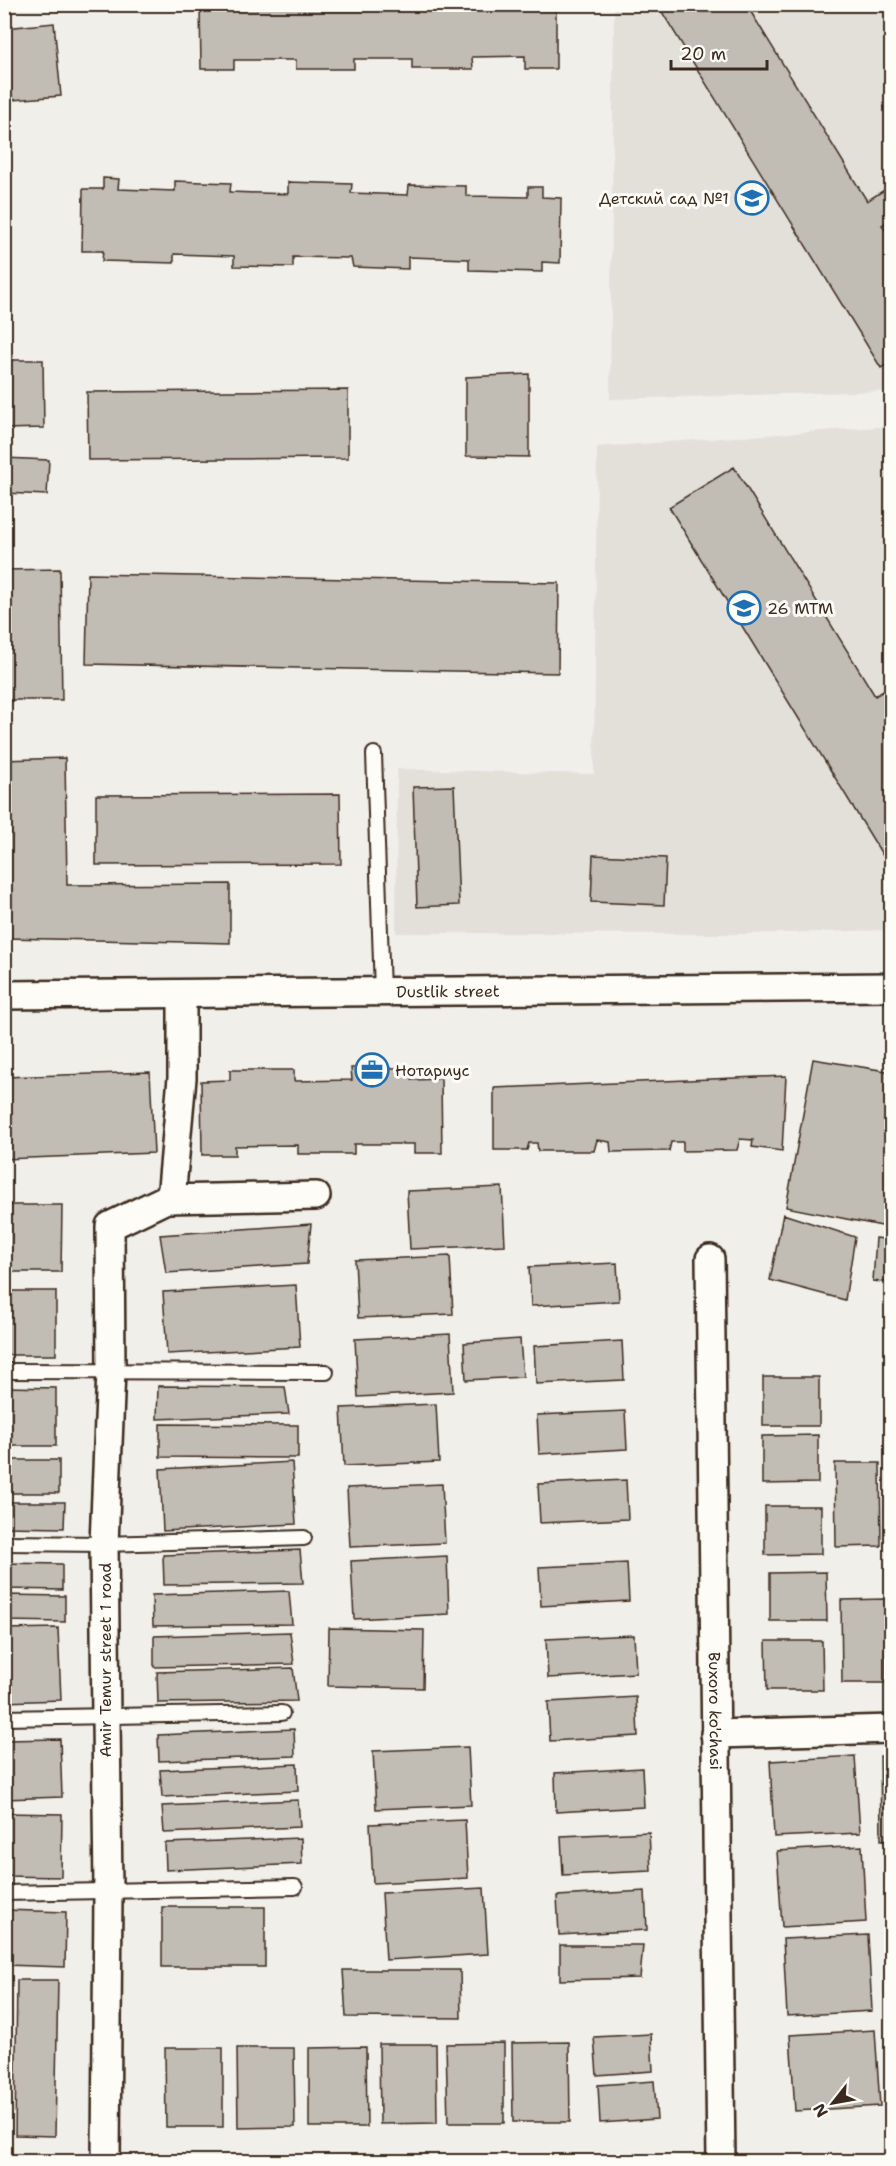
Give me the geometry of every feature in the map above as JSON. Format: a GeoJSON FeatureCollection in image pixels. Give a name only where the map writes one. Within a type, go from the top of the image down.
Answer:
{"type":"FeatureCollection","features":[{"type":"Feature","properties":{"kind":"street","name":"Dustlik street"},"geometry":{"type":"LineString","coordinates":[[4,995],[891,987]]}},
{"type":"Feature","properties":{"kind":"street"},"geometry":{"type":"LineString","coordinates":[[171,1199],[182,1078],[183,994]]}},
{"type":"Feature","properties":{"kind":"street","name":"Amir Temur street 1 road"},"geometry":{"type":"LineString","coordinates":[[106,2162],[108,1891],[104,1544],[111,1370],[110,1226],[166,1199],[316,1196]]}},
{"type":"Feature","properties":{"kind":"street","name":"Buxoro ko'chasi"},"geometry":{"type":"LineString","coordinates":[[710,1259],[721,2162]]}},
{"type":"Feature","properties":{"kind":"street"},"geometry":{"type":"LineString","coordinates":[[715,1734],[891,1729]]}},
{"type":"Feature","properties":{"kind":"lane"},"geometry":{"type":"LineString","coordinates":[[374,754],[382,992]]}},
{"type":"Feature","properties":{"kind":"lane"},"geometry":{"type":"LineString","coordinates":[[4,1371],[326,1372]]}},
{"type":"Feature","properties":{"kind":"lane"},"geometry":{"type":"LineString","coordinates":[[4,1543],[104,1544],[304,1538]]}},
{"type":"Feature","properties":{"kind":"lane"},"geometry":{"type":"LineString","coordinates":[[4,1718],[282,1713]]}},
{"type":"Feature","properties":{"kind":"lane"},"geometry":{"type":"LineString","coordinates":[[4,1893],[295,1887]]}},
{"type":"Feature","properties":{"kind":"shaded area","name":"Детский сад №1"},"geometry":{"type":"Polygon","coordinates":[[[614,5],[891,5],[891,391],[610,399],[614,5]]]}},
{"type":"Feature","properties":{"kind":"shaded area","name":"26 MTM"},"geometry":{"type":"Polygon","coordinates":[[[891,426],[891,930],[741,934],[396,933],[397,769],[594,774],[597,447],[891,426]]]}},
{"type":"Feature","properties":{"kind":"building"},"geometry":{"type":"Polygon","coordinates":[[[200,4],[556,4],[556,69],[525,69],[525,56],[472,57],[473,69],[412,69],[412,59],[354,59],[354,69],[296,69],[296,60],[234,60],[234,69],[201,69],[200,4]]]}},
{"type":"Feature","properties":{"kind":"building"},"geometry":{"type":"Polygon","coordinates":[[[673,4],[746,4],[867,201],[892,185],[892,219],[882,225],[892,240],[892,362],[881,368],[662,12],[673,4]]]}},
{"type":"Feature","properties":{"kind":"building"},"geometry":{"type":"Polygon","coordinates":[[[54,23],[61,96],[12,100],[5,28],[54,23]]]}},
{"type":"Feature","properties":{"kind":"building"},"geometry":{"type":"Polygon","coordinates":[[[103,178],[119,179],[118,189],[175,191],[175,181],[231,183],[230,192],[288,194],[288,182],[352,184],[351,193],[408,195],[409,185],[466,186],[466,196],[528,197],[528,187],[542,187],[542,197],[561,198],[560,263],[542,262],[542,272],[469,270],[469,259],[408,257],[408,269],[353,267],[351,258],[293,257],[293,267],[234,266],[234,256],[174,254],[174,263],[102,261],[103,251],[82,251],[83,189],[103,189],[103,178]]]}},
{"type":"Feature","properties":{"kind":"building"},"geometry":{"type":"Polygon","coordinates":[[[4,360],[43,360],[44,428],[4,429],[4,360]]]}},
{"type":"Feature","properties":{"kind":"building"},"geometry":{"type":"Polygon","coordinates":[[[529,374],[529,457],[466,456],[466,377],[529,374]]]}},
{"type":"Feature","properties":{"kind":"building"},"geometry":{"type":"Polygon","coordinates":[[[348,390],[348,458],[88,460],[87,392],[348,390]]]}},
{"type":"Feature","properties":{"kind":"building"},"geometry":{"type":"Polygon","coordinates":[[[4,458],[49,460],[47,495],[4,493],[4,458]]]}},
{"type":"Feature","properties":{"kind":"building"},"geometry":{"type":"Polygon","coordinates":[[[734,467],[875,696],[892,686],[892,719],[889,720],[892,724],[892,862],[888,864],[669,507],[734,467]]]}},
{"type":"Feature","properties":{"kind":"building"},"geometry":{"type":"Polygon","coordinates":[[[60,569],[62,700],[4,700],[4,570],[60,569]]]}},
{"type":"Feature","properties":{"kind":"building"},"geometry":{"type":"Polygon","coordinates":[[[88,574],[559,583],[558,673],[86,664],[88,574]]]}},
{"type":"Feature","properties":{"kind":"building"},"geometry":{"type":"Polygon","coordinates":[[[65,758],[67,885],[230,884],[230,943],[6,938],[4,760],[65,758]]]}},
{"type":"Feature","properties":{"kind":"building"},"geometry":{"type":"Polygon","coordinates":[[[454,786],[459,905],[417,907],[413,787],[454,786]]]}},
{"type":"Feature","properties":{"kind":"building"},"geometry":{"type":"Polygon","coordinates":[[[340,794],[341,864],[96,865],[96,795],[340,794]]]}},
{"type":"Feature","properties":{"kind":"building"},"geometry":{"type":"Polygon","coordinates":[[[593,855],[666,858],[664,905],[591,902],[593,855]]]}},
{"type":"Feature","properties":{"kind":"building"},"geometry":{"type":"Polygon","coordinates":[[[813,1059],[892,1072],[892,1228],[786,1207],[813,1059]]]}},
{"type":"Feature","properties":{"kind":"building"},"geometry":{"type":"Polygon","coordinates":[[[351,1068],[412,1068],[412,1080],[441,1079],[442,1153],[414,1153],[414,1144],[354,1144],[354,1154],[298,1154],[298,1145],[235,1146],[235,1155],[202,1155],[201,1081],[230,1080],[230,1070],[294,1070],[294,1081],[352,1080],[351,1068]]]}},
{"type":"Feature","properties":{"kind":"building"},"geometry":{"type":"Polygon","coordinates":[[[150,1072],[154,1153],[4,1159],[4,1077],[150,1072]]]}},
{"type":"Feature","properties":{"kind":"building"},"geometry":{"type":"Polygon","coordinates":[[[786,1076],[782,1151],[752,1147],[753,1140],[740,1139],[737,1150],[683,1151],[683,1142],[671,1142],[669,1151],[611,1152],[610,1142],[597,1140],[594,1151],[538,1151],[537,1143],[529,1143],[527,1150],[494,1150],[494,1088],[786,1076]]]}},
{"type":"Feature","properties":{"kind":"building"},"geometry":{"type":"Polygon","coordinates":[[[502,1187],[505,1245],[410,1249],[407,1191],[502,1187]]]}},
{"type":"Feature","properties":{"kind":"building"},"geometry":{"type":"Polygon","coordinates":[[[4,1205],[62,1205],[61,1272],[4,1272],[4,1205]]]}},
{"type":"Feature","properties":{"kind":"building"},"geometry":{"type":"Polygon","coordinates":[[[783,1214],[855,1237],[845,1300],[770,1280],[783,1214]]]}},
{"type":"Feature","properties":{"kind":"building"},"geometry":{"type":"Polygon","coordinates":[[[311,1224],[307,1264],[166,1273],[160,1235],[311,1224]]]}},
{"type":"Feature","properties":{"kind":"building"},"geometry":{"type":"Polygon","coordinates":[[[876,1238],[892,1240],[892,1283],[873,1281],[876,1238]]]}},
{"type":"Feature","properties":{"kind":"building"},"geometry":{"type":"Polygon","coordinates":[[[450,1256],[453,1314],[358,1318],[355,1260],[450,1256]]]}},
{"type":"Feature","properties":{"kind":"building"},"geometry":{"type":"Polygon","coordinates":[[[617,1263],[619,1301],[531,1306],[529,1267],[617,1263]]]}},
{"type":"Feature","properties":{"kind":"building"},"geometry":{"type":"Polygon","coordinates":[[[296,1285],[300,1347],[167,1354],[163,1292],[296,1285]]]}},
{"type":"Feature","properties":{"kind":"building"},"geometry":{"type":"Polygon","coordinates":[[[4,1291],[56,1291],[56,1355],[4,1355],[4,1291]]]}},
{"type":"Feature","properties":{"kind":"building"},"geometry":{"type":"Polygon","coordinates":[[[450,1334],[453,1392],[358,1397],[355,1339],[450,1334]]]}},
{"type":"Feature","properties":{"kind":"building"},"geometry":{"type":"Polygon","coordinates":[[[520,1339],[523,1377],[466,1380],[464,1343],[520,1339]]]}},
{"type":"Feature","properties":{"kind":"building"},"geometry":{"type":"Polygon","coordinates":[[[622,1341],[624,1380],[536,1384],[534,1346],[622,1341]]]}},
{"type":"Feature","properties":{"kind":"building"},"geometry":{"type":"Polygon","coordinates":[[[763,1377],[819,1377],[819,1426],[763,1426],[763,1377]]]}},
{"type":"Feature","properties":{"kind":"building"},"geometry":{"type":"Polygon","coordinates":[[[158,1386],[285,1387],[289,1414],[157,1419],[158,1386]]]}},
{"type":"Feature","properties":{"kind":"building"},"geometry":{"type":"Polygon","coordinates":[[[4,1387],[56,1388],[56,1446],[4,1446],[4,1387]]]}},
{"type":"Feature","properties":{"kind":"building"},"geometry":{"type":"Polygon","coordinates":[[[436,1404],[439,1462],[344,1466],[341,1408],[436,1404]]]}},
{"type":"Feature","properties":{"kind":"building"},"geometry":{"type":"Polygon","coordinates":[[[625,1411],[627,1449],[539,1454],[537,1415],[625,1411]]]}},
{"type":"Feature","properties":{"kind":"building"},"geometry":{"type":"Polygon","coordinates":[[[160,1424],[298,1425],[298,1458],[160,1457],[160,1424]]]}},
{"type":"Feature","properties":{"kind":"building"},"geometry":{"type":"Polygon","coordinates":[[[818,1435],[818,1483],[762,1484],[762,1436],[818,1435]]]}},
{"type":"Feature","properties":{"kind":"building"},"geometry":{"type":"Polygon","coordinates":[[[4,1460],[59,1460],[59,1493],[4,1493],[4,1460]]]}},
{"type":"Feature","properties":{"kind":"building"},"geometry":{"type":"Polygon","coordinates":[[[292,1462],[296,1524],[163,1531],[160,1469],[292,1462]]]}},
{"type":"Feature","properties":{"kind":"building"},"geometry":{"type":"Polygon","coordinates":[[[835,1463],[880,1463],[881,1546],[836,1547],[835,1463]]]}},
{"type":"Feature","properties":{"kind":"building"},"geometry":{"type":"Polygon","coordinates":[[[626,1480],[628,1519],[540,1523],[538,1484],[626,1480]]]}},
{"type":"Feature","properties":{"kind":"building"},"geometry":{"type":"Polygon","coordinates":[[[442,1484],[445,1543],[350,1547],[347,1488],[442,1484]]]}},
{"type":"Feature","properties":{"kind":"building"},"geometry":{"type":"Polygon","coordinates":[[[4,1502],[65,1502],[64,1528],[4,1527],[4,1502]]]}},
{"type":"Feature","properties":{"kind":"building"},"geometry":{"type":"Polygon","coordinates":[[[765,1506],[821,1506],[821,1554],[765,1555],[765,1506]]]}},
{"type":"Feature","properties":{"kind":"building"},"geometry":{"type":"Polygon","coordinates":[[[300,1550],[303,1583],[164,1585],[163,1555],[300,1550]]]}},
{"type":"Feature","properties":{"kind":"building"},"geometry":{"type":"Polygon","coordinates":[[[447,1556],[449,1614],[354,1619],[351,1561],[447,1556]]]}},
{"type":"Feature","properties":{"kind":"building"},"geometry":{"type":"Polygon","coordinates":[[[4,1563],[62,1564],[62,1590],[4,1589],[4,1563]]]}},
{"type":"Feature","properties":{"kind":"building"},"geometry":{"type":"Polygon","coordinates":[[[627,1563],[629,1601],[541,1606],[539,1567],[627,1563]]]}},
{"type":"Feature","properties":{"kind":"building"},"geometry":{"type":"Polygon","coordinates":[[[826,1572],[827,1621],[770,1621],[770,1573],[826,1572]]]}},
{"type":"Feature","properties":{"kind":"building"},"geometry":{"type":"Polygon","coordinates":[[[289,1591],[292,1624],[153,1626],[152,1595],[289,1591]]]}},
{"type":"Feature","properties":{"kind":"building"},"geometry":{"type":"Polygon","coordinates":[[[4,1595],[65,1596],[65,1622],[4,1621],[4,1595]]]}},
{"type":"Feature","properties":{"kind":"building"},"geometry":{"type":"Polygon","coordinates":[[[885,1599],[886,1683],[842,1683],[841,1600],[885,1599]]]}},
{"type":"Feature","properties":{"kind":"building"},"geometry":{"type":"Polygon","coordinates":[[[58,1628],[61,1700],[4,1702],[4,1629],[58,1628]]]}},
{"type":"Feature","properties":{"kind":"building"},"geometry":{"type":"Polygon","coordinates":[[[329,1628],[424,1630],[423,1688],[328,1686],[329,1628]]]}},
{"type":"Feature","properties":{"kind":"building"},"geometry":{"type":"Polygon","coordinates":[[[290,1632],[294,1664],[154,1667],[154,1636],[290,1632]]]}},
{"type":"Feature","properties":{"kind":"building"},"geometry":{"type":"Polygon","coordinates":[[[634,1635],[636,1673],[548,1678],[546,1639],[634,1635]]]}},
{"type":"Feature","properties":{"kind":"building"},"geometry":{"type":"Polygon","coordinates":[[[766,1641],[822,1641],[823,1690],[767,1690],[766,1641]]]}},
{"type":"Feature","properties":{"kind":"building"},"geometry":{"type":"Polygon","coordinates":[[[293,1668],[297,1701],[158,1703],[157,1672],[293,1668]]]}},
{"type":"Feature","properties":{"kind":"building"},"geometry":{"type":"Polygon","coordinates":[[[636,1697],[638,1736],[550,1741],[548,1702],[636,1697]]]}},
{"type":"Feature","properties":{"kind":"building"},"geometry":{"type":"Polygon","coordinates":[[[294,1729],[295,1756],[159,1761],[158,1735],[294,1729]]]}},
{"type":"Feature","properties":{"kind":"building"},"geometry":{"type":"Polygon","coordinates":[[[60,1739],[62,1797],[4,1799],[4,1740],[60,1739]]]}},
{"type":"Feature","properties":{"kind":"building"},"geometry":{"type":"Polygon","coordinates":[[[468,1747],[471,1805],[376,1809],[373,1751],[468,1747]]]}},
{"type":"Feature","properties":{"kind":"building"},"geometry":{"type":"Polygon","coordinates":[[[855,1756],[860,1833],[774,1837],[770,1761],[855,1756]]]}},
{"type":"Feature","properties":{"kind":"building"},"geometry":{"type":"Polygon","coordinates":[[[880,1756],[892,1756],[892,1839],[881,1840],[880,1756]]]}},
{"type":"Feature","properties":{"kind":"building"},"geometry":{"type":"Polygon","coordinates":[[[297,1764],[298,1791],[162,1797],[160,1770],[297,1764]]]}},
{"type":"Feature","properties":{"kind":"building"},"geometry":{"type":"Polygon","coordinates":[[[642,1768],[644,1807],[556,1812],[555,1773],[642,1768]]]}},
{"type":"Feature","properties":{"kind":"building"},"geometry":{"type":"Polygon","coordinates":[[[298,1800],[300,1827],[164,1833],[162,1806],[298,1800]]]}},
{"type":"Feature","properties":{"kind":"building"},"geometry":{"type":"Polygon","coordinates":[[[4,1813],[62,1814],[61,1877],[4,1876],[4,1813]]]}},
{"type":"Feature","properties":{"kind":"building"},"geometry":{"type":"Polygon","coordinates":[[[465,1820],[468,1878],[373,1883],[370,1824],[465,1820]]]}},
{"type":"Feature","properties":{"kind":"building"},"geometry":{"type":"Polygon","coordinates":[[[649,1832],[651,1871],[563,1875],[561,1836],[649,1832]]]}},
{"type":"Feature","properties":{"kind":"building"},"geometry":{"type":"Polygon","coordinates":[[[301,1838],[302,1864],[166,1870],[165,1843],[301,1838]]]}},
{"type":"Feature","properties":{"kind":"building"},"geometry":{"type":"Polygon","coordinates":[[[862,1846],[866,1922],[782,1927],[777,1851],[862,1846]]]}},
{"type":"Feature","properties":{"kind":"building"},"geometry":{"type":"Polygon","coordinates":[[[484,1888],[488,1954],[386,1960],[382,1893],[484,1888]]]}},
{"type":"Feature","properties":{"kind":"building"},"geometry":{"type":"Polygon","coordinates":[[[645,1891],[647,1930],[559,1935],[557,1896],[645,1891]]]}},
{"type":"Feature","properties":{"kind":"building"},"geometry":{"type":"Polygon","coordinates":[[[162,1907],[265,1907],[265,1967],[162,1967],[162,1907]]]}},
{"type":"Feature","properties":{"kind":"building"},"geometry":{"type":"Polygon","coordinates":[[[4,1910],[66,1912],[65,1967],[4,1965],[4,1910]]]}},
{"type":"Feature","properties":{"kind":"building"},"geometry":{"type":"Polygon","coordinates":[[[868,1935],[872,2011],[787,2016],[783,1939],[868,1935]]]}},
{"type":"Feature","properties":{"kind":"building"},"geometry":{"type":"Polygon","coordinates":[[[560,1945],[643,1945],[640,1978],[560,1980],[560,1945]]]}},
{"type":"Feature","properties":{"kind":"building"},"geometry":{"type":"Polygon","coordinates":[[[343,1970],[460,1970],[461,2018],[346,2017],[343,1970]]]}},
{"type":"Feature","properties":{"kind":"building"},"geometry":{"type":"Polygon","coordinates":[[[17,1980],[58,1980],[55,2136],[15,2135],[17,1980]]]}},
{"type":"Feature","properties":{"kind":"building"},"geometry":{"type":"Polygon","coordinates":[[[875,2030],[880,2106],[795,2111],[790,2035],[875,2030]]]}},
{"type":"Feature","properties":{"kind":"building"},"geometry":{"type":"Polygon","coordinates":[[[651,2034],[653,2071],[597,2075],[594,2037],[651,2034]]]}},
{"type":"Feature","properties":{"kind":"building"},"geometry":{"type":"Polygon","coordinates":[[[569,2042],[570,2122],[513,2122],[512,2043],[569,2042]]]}},
{"type":"Feature","properties":{"kind":"building"},"geometry":{"type":"Polygon","coordinates":[[[504,2043],[504,2123],[448,2123],[446,2044],[504,2043]]]}},
{"type":"Feature","properties":{"kind":"building"},"geometry":{"type":"Polygon","coordinates":[[[379,2044],[436,2044],[437,2123],[380,2124],[379,2044]]]}},
{"type":"Feature","properties":{"kind":"building"},"geometry":{"type":"Polygon","coordinates":[[[366,2047],[367,2127],[309,2127],[309,2048],[366,2047]]]}},
{"type":"Feature","properties":{"kind":"building"},"geometry":{"type":"Polygon","coordinates":[[[165,2048],[223,2048],[223,2127],[166,2127],[165,2048]]]}},
{"type":"Feature","properties":{"kind":"building"},"geometry":{"type":"Polygon","coordinates":[[[237,2048],[294,2048],[295,2127],[238,2128],[237,2048]]]}},
{"type":"Feature","properties":{"kind":"building"},"geometry":{"type":"Polygon","coordinates":[[[654,2081],[657,2119],[600,2123],[598,2085],[654,2081]]]}},
{"type":"Feature","properties":{"kind":"place","name":"Детский сад №1"},"geometry":{"type":"Point","coordinates":[752,198]}},
{"type":"Feature","properties":{"kind":"place","name":"26 MTM"},"geometry":{"type":"Point","coordinates":[744,608]}},
{"type":"Feature","properties":{"kind":"place","name":"Нотариус"},"geometry":{"type":"Point","coordinates":[372,1070]}}]}
